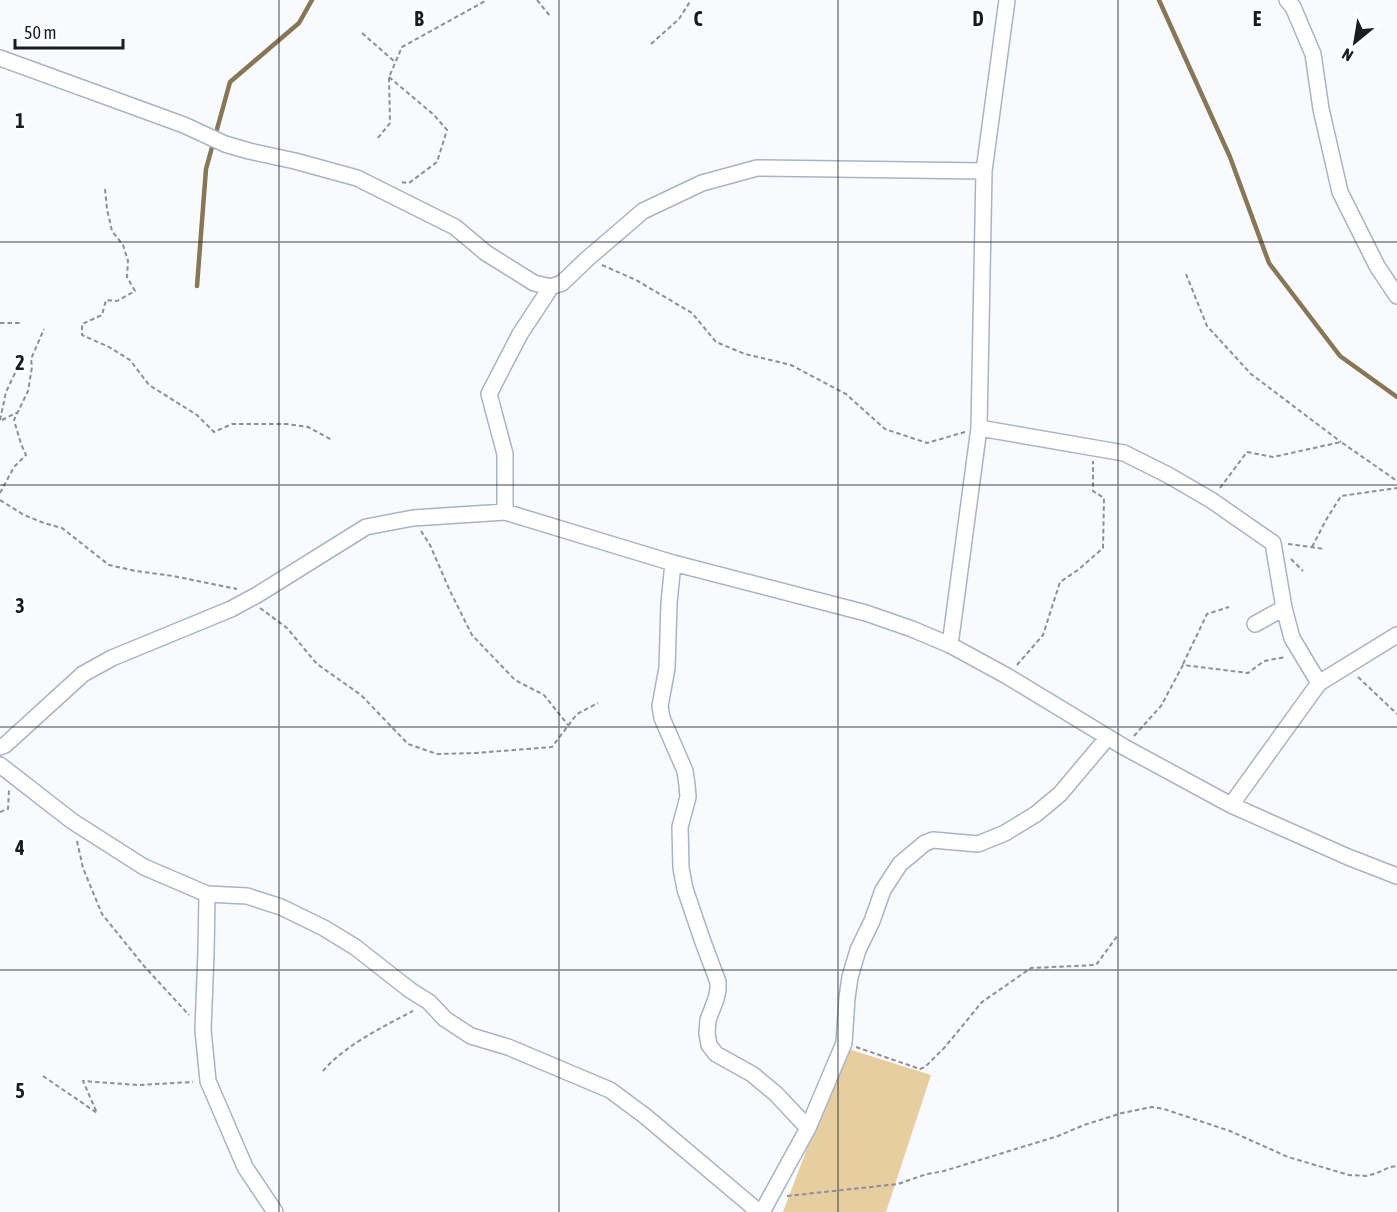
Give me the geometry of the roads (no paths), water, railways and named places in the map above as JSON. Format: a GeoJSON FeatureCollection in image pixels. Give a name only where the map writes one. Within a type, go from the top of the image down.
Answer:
{"type":"FeatureCollection","features":[{"type":"Feature","properties":{"kind":"street"},"geometry":{"type":"LineString","coordinates":[[950,645],[979,428],[984,171],[1007,0]]}},
{"type":"Feature","properties":{"kind":"street"},"geometry":{"type":"LineString","coordinates":[[1287,0],[1293,7],[1313,54],[1321,109],[1340,192],[1377,266],[1397,296]]}},
{"type":"Feature","properties":{"kind":"street"},"geometry":{"type":"LineString","coordinates":[[0,58],[208,135],[225,144],[295,160],[357,178],[455,227],[486,253],[534,283],[551,286],[562,283],[586,259],[643,211],[702,183],[756,168],[984,171]]}},
{"type":"Feature","properties":{"kind":"street"},"geometry":{"type":"LineString","coordinates":[[505,512],[505,454],[489,394],[520,334],[551,286]]}},
{"type":"Feature","properties":{"kind":"street"},"geometry":{"type":"LineString","coordinates":[[979,428],[1124,453],[1211,500],[1273,543],[1284,608],[1292,638],[1319,683]]}},
{"type":"Feature","properties":{"kind":"street"},"geometry":{"type":"LineString","coordinates":[[0,747],[83,674],[112,658],[231,609],[366,527],[413,518],[505,512],[673,563],[866,613],[912,629],[950,645],[1007,676],[1124,747],[1231,805],[1348,857],[1397,876]]}},
{"type":"Feature","properties":{"kind":"street"},"geometry":{"type":"LineString","coordinates":[[673,563],[667,668],[660,706],[662,718],[685,771],[687,785],[688,797],[680,827],[681,868],[685,889],[718,982],[716,999],[708,1020],[709,1045],[716,1054],[752,1074],[776,1094],[808,1128]]}},
{"type":"Feature","properties":{"kind":"street"},"geometry":{"type":"LineString","coordinates":[[1255,624],[1284,608]]}},
{"type":"Feature","properties":{"kind":"street"},"geometry":{"type":"LineString","coordinates":[[1231,805],[1319,683],[1397,635]]}},
{"type":"Feature","properties":{"kind":"street"},"geometry":{"type":"LineString","coordinates":[[0,765],[72,821],[144,867],[207,894],[247,896],[314,923],[355,947],[429,1002],[445,1019],[471,1036],[508,1047],[610,1090],[763,1207],[808,1128],[844,1043],[850,977],[858,950],[883,890],[900,864],[925,843],[933,840],[978,844],[1005,833],[1036,814],[1060,794],[1108,737]]}},
{"type":"Feature","properties":{"kind":"street"},"geometry":{"type":"LineString","coordinates":[[207,894],[203,1030],[208,1081],[245,1167],[275,1212]]}},
{"type":"Feature","properties":{"kind":"waterway"},"geometry":{"type":"LineString","coordinates":[[197,286],[206,169],[230,82],[299,23],[312,0]]}},
{"type":"Feature","properties":{"kind":"waterway"},"geometry":{"type":"LineString","coordinates":[[1159,0],[1230,157],[1269,263],[1340,356],[1397,397]]}}]}
